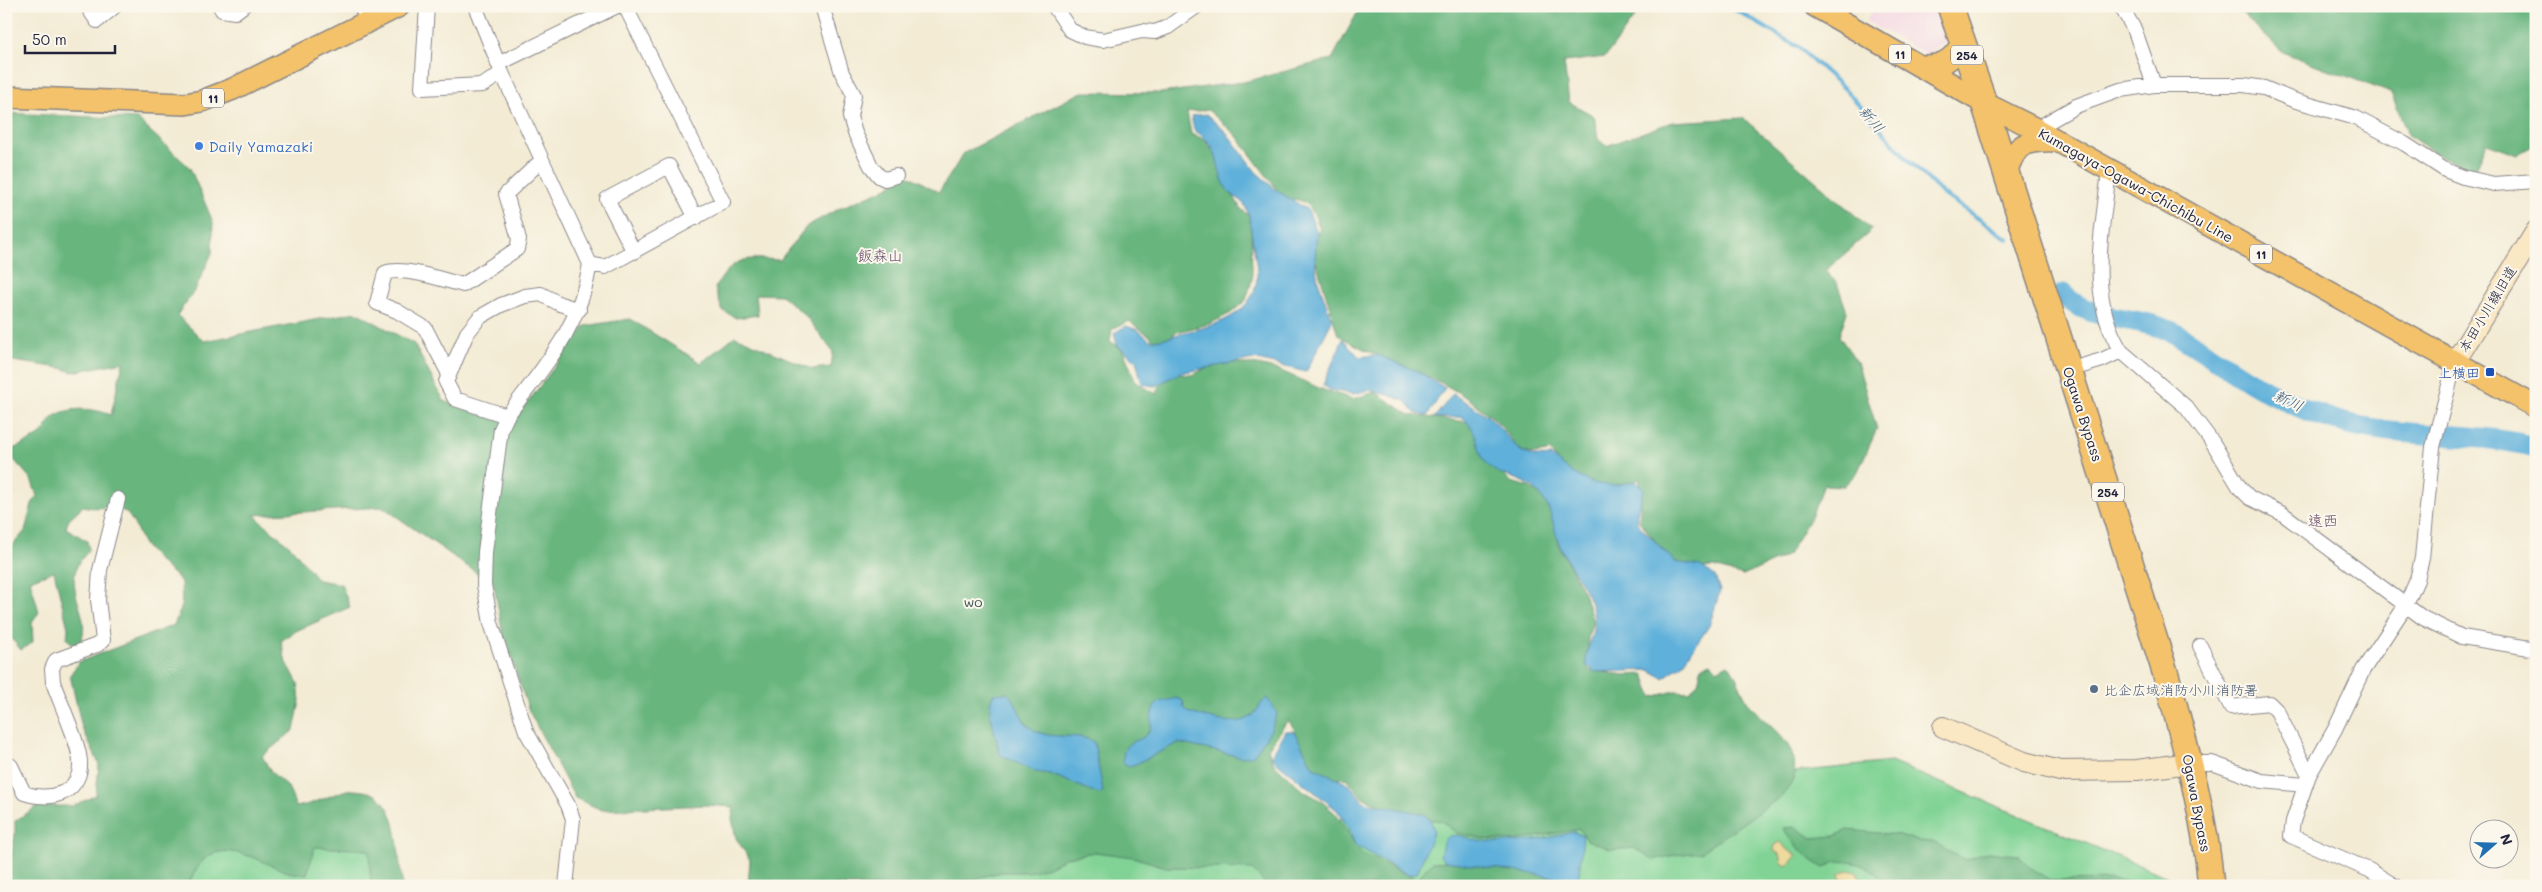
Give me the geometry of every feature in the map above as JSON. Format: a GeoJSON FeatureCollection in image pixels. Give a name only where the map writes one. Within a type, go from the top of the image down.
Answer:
{"type":"FeatureCollection","features":[{"type":"Feature","properties":{"kind":"highway","name":"Ogawa Bypass"},"geometry":{"type":"LineString","coordinates":[[1950,6],[2006,172],[2166,674],[2190,763],[2203,824],[2211,886]]}},
{"type":"Feature","properties":{"kind":"main road","name":"11"},"geometry":{"type":"LineString","coordinates":[[6,97],[185,104],[202,101],[234,89],[365,13],[399,6]]}},
{"type":"Feature","properties":{"kind":"main road","name":"Kumagaya-Ogawa-Chichibu Line"},"geometry":{"type":"LineString","coordinates":[[1815,6],[1984,104],[2036,129],[2536,407]]}},
{"type":"Feature","properties":{"kind":"main road"},"geometry":{"type":"LineString","coordinates":[[1920,66],[1934,67],[1945,64],[1952,59],[1963,42]]}},
{"type":"Feature","properties":{"kind":"main road"},"geometry":{"type":"LineString","coordinates":[[2006,172],[2013,154],[2018,148],[2037,141],[2057,141]]}},
{"type":"Feature","properties":{"kind":"street"},"geometry":{"type":"LineString","coordinates":[[87,6],[97,20],[116,6]]}},
{"type":"Feature","properties":{"kind":"street"},"geometry":{"type":"LineString","coordinates":[[220,6],[222,10],[235,12],[243,6]]}},
{"type":"Feature","properties":{"kind":"street"},"geometry":{"type":"LineString","coordinates":[[427,6],[422,88],[483,84],[500,69],[617,6]]}},
{"type":"Feature","properties":{"kind":"street"},"geometry":{"type":"LineString","coordinates":[[475,6],[500,69],[590,264],[586,289],[579,310],[562,342],[507,416],[501,429],[496,455],[485,552],[484,585],[492,623],[526,731],[568,805],[573,819],[566,886]]}},
{"type":"Feature","properties":{"kind":"street"},"geometry":{"type":"LineString","coordinates":[[590,264],[605,267],[723,202],[625,6]]}},
{"type":"Feature","properties":{"kind":"street"},"geometry":{"type":"LineString","coordinates":[[822,6],[842,73],[854,95],[850,117],[855,133],[871,166],[879,176],[885,179],[896,176]]}},
{"type":"Feature","properties":{"kind":"street"},"geometry":{"type":"LineString","coordinates":[[1054,6],[1070,30],[1085,37],[1103,40],[1142,31],[1155,32],[1168,27],[1197,6]]}},
{"type":"Feature","properties":{"kind":"street"},"geometry":{"type":"LineString","coordinates":[[2121,6],[2135,31],[2154,85]]}},
{"type":"Feature","properties":{"kind":"street"},"geometry":{"type":"LineString","coordinates":[[2036,129],[2076,106],[2120,90],[2154,85],[2244,84],[2264,88],[2293,100],[2356,118],[2405,144],[2445,170],[2463,178],[2494,184],[2536,181]]}},
{"type":"Feature","properties":{"kind":"street"},"geometry":{"type":"LineString","coordinates":[[449,374],[425,328],[398,312],[377,303],[385,273],[391,270],[406,272],[463,285],[517,249],[519,239],[506,194],[542,160]]}},
{"type":"Feature","properties":{"kind":"street"},"geometry":{"type":"LineString","coordinates":[[634,252],[607,199],[669,166],[696,218]]}},
{"type":"Feature","properties":{"kind":"street"},"geometry":{"type":"LineString","coordinates":[[2109,170],[2098,278],[2100,298],[2108,325],[2121,351],[2186,407],[2213,443],[2240,488],[2250,498],[2283,514],[2423,618],[2462,637],[2536,649]]}},
{"type":"Feature","properties":{"kind":"street","name":"本田小川線旧道"},"geometry":{"type":"LineString","coordinates":[[2455,362],[2533,238]]}},
{"type":"Feature","properties":{"kind":"street"},"geometry":{"type":"LineString","coordinates":[[507,416],[455,399],[446,382],[467,333],[480,317],[501,305],[525,296],[540,294],[560,304],[579,310]]}},
{"type":"Feature","properties":{"kind":"street"},"geometry":{"type":"LineString","coordinates":[[2069,370],[2102,360],[2121,351]]}},
{"type":"Feature","properties":{"kind":"street"},"geometry":{"type":"LineString","coordinates":[[2395,886],[2368,870],[2291,836],[2307,780],[2335,729],[2363,670],[2406,605],[2417,580],[2422,558],[2433,446],[2455,362]]}},
{"type":"Feature","properties":{"kind":"street"},"geometry":{"type":"LineString","coordinates":[[6,762],[11,766],[24,793],[29,795],[48,797],[69,791],[78,776],[79,757],[52,682],[52,669],[56,660],[97,645],[103,640],[98,600],[100,570],[118,499]]}},
{"type":"Feature","properties":{"kind":"street"},"geometry":{"type":"LineString","coordinates":[[2200,646],[2231,707],[2269,703],[2277,711],[2307,780]]}},
{"type":"Feature","properties":{"kind":"street"},"geometry":{"type":"LineString","coordinates":[[1943,727],[2024,762],[2060,771],[2138,770],[2190,763],[2212,763],[2262,781],[2307,780]]}},
{"type":"Feature","properties":{"kind":"shaded area"},"geometry":{"type":"Polygon","coordinates":[[[1873,6],[1935,6],[1945,33],[1945,42],[1928,55],[1866,21],[1874,8],[1873,6]]]}},
{"type":"Feature","properties":{"kind":"green space","name":"wo"},"geometry":{"type":"Polygon","coordinates":[[[1361,6],[1643,6],[1605,57],[1564,62],[1569,102],[1594,116],[1598,139],[1606,146],[1672,122],[1743,118],[1872,230],[1825,271],[1837,283],[1847,312],[1839,336],[1857,362],[1877,429],[1857,473],[1844,486],[1824,485],[1812,514],[1788,555],[1743,576],[1715,567],[1678,569],[1639,521],[1642,491],[1639,479],[1614,490],[1567,475],[1550,451],[1529,453],[1523,451],[1517,447],[1494,419],[1459,393],[1425,375],[1372,353],[1338,335],[1312,248],[1320,229],[1315,215],[1308,206],[1299,200],[1284,199],[1236,135],[1208,110],[1187,112],[1191,134],[1204,139],[1222,163],[1226,183],[1241,209],[1251,217],[1252,280],[1246,300],[1231,313],[1209,324],[1177,332],[1157,346],[1150,336],[1129,321],[1112,329],[1110,341],[1123,350],[1136,382],[1156,394],[1163,373],[1192,375],[1212,365],[1235,363],[1258,365],[1279,370],[1321,389],[1353,399],[1375,392],[1410,415],[1476,423],[1486,460],[1511,482],[1529,487],[1547,500],[1559,520],[1558,544],[1584,593],[1593,622],[1588,637],[1588,670],[1625,675],[1644,674],[1652,697],[1675,691],[1690,692],[1698,682],[1702,667],[1711,663],[1717,670],[1728,664],[1748,702],[1787,744],[1794,760],[1794,780],[1782,796],[1701,852],[1653,860],[1634,848],[1612,850],[1587,840],[1580,829],[1513,841],[1483,839],[1456,833],[1441,821],[1405,816],[1362,797],[1347,778],[1324,780],[1303,761],[1296,742],[1295,730],[1288,720],[1268,749],[1274,764],[1304,791],[1320,800],[1336,814],[1361,853],[1417,879],[1432,862],[1476,860],[1504,870],[1543,873],[1592,886],[1268,886],[1251,869],[1166,867],[1133,857],[1095,852],[1067,857],[1049,867],[1028,872],[1001,872],[947,886],[748,886],[750,860],[736,838],[732,818],[734,807],[706,805],[602,810],[575,798],[529,711],[503,634],[494,585],[383,507],[254,515],[292,548],[318,580],[341,584],[350,607],[296,631],[281,641],[285,659],[298,683],[300,701],[294,730],[262,756],[271,772],[288,787],[296,807],[310,804],[347,790],[363,791],[376,795],[385,804],[391,816],[398,845],[403,886],[371,886],[369,850],[315,847],[307,874],[288,872],[239,853],[219,852],[206,857],[187,886],[6,886],[15,821],[38,806],[73,806],[96,795],[99,764],[82,728],[70,675],[79,662],[174,625],[182,606],[181,582],[145,546],[130,517],[122,510],[83,506],[69,519],[66,528],[87,541],[89,549],[77,566],[74,579],[83,623],[81,641],[74,645],[67,639],[68,628],[54,571],[30,580],[39,612],[32,623],[33,642],[21,650],[11,638],[6,627],[6,553],[25,531],[32,504],[37,496],[31,479],[7,452],[38,436],[44,431],[51,419],[59,413],[82,409],[111,415],[123,362],[73,372],[61,368],[6,360],[6,113],[137,119],[190,168],[213,222],[212,253],[195,290],[177,315],[204,341],[356,312],[414,344],[444,401],[490,418],[513,422],[585,326],[630,319],[701,363],[735,336],[812,369],[831,367],[833,352],[806,316],[781,295],[756,294],[758,315],[736,318],[722,310],[715,288],[729,269],[735,264],[749,259],[780,260],[807,226],[840,208],[880,191],[908,175],[939,192],[964,153],[1082,92],[1160,93],[1244,82],[1332,59],[1361,6]]]}},
{"type":"Feature","properties":{"kind":"green space"},"geometry":{"type":"Polygon","coordinates":[[[2235,6],[2536,6],[2536,144],[2518,154],[2487,143],[2475,170],[2445,159],[2409,136],[2391,93],[2282,52],[2235,6]]]}},
{"type":"Feature","properties":{"kind":"green space"},"geometry":{"type":"Polygon","coordinates":[[[1891,762],[2189,886],[935,886],[1091,845],[1891,762]]]}},
{"type":"Feature","properties":{"kind":"green space"},"geometry":{"type":"Polygon","coordinates":[[[1796,827],[1812,838],[1835,836],[1847,830],[1900,835],[1918,841],[1933,842],[1966,860],[1988,852],[2018,855],[2031,868],[2053,881],[2118,880],[2152,886],[1885,886],[1878,876],[1859,864],[1838,862],[1824,868],[1801,851],[1783,828],[1796,827]]]}},
{"type":"Feature","properties":{"kind":"green space"},"geometry":{"type":"Polygon","coordinates":[[[197,829],[375,845],[382,886],[160,886],[197,829]]]}},
{"type":"Feature","properties":{"kind":"sand"},"geometry":{"type":"Polygon","coordinates":[[[1781,842],[1787,850],[1797,855],[1787,866],[1782,863],[1780,854],[1774,851],[1775,845],[1781,842]]]}},
{"type":"Feature","properties":{"kind":"sand"},"geometry":{"type":"Polygon","coordinates":[[[1848,870],[1856,872],[1860,877],[1864,878],[1865,886],[1856,886],[1853,881],[1841,880],[1839,874],[1848,870]]]}},
{"type":"Feature","properties":{"kind":"water"},"geometry":{"type":"Polygon","coordinates":[[[1206,114],[1226,132],[1256,172],[1276,190],[1308,210],[1317,232],[1315,262],[1318,281],[1332,321],[1306,372],[1254,359],[1180,373],[1155,386],[1142,384],[1136,360],[1117,345],[1114,333],[1126,326],[1138,330],[1150,340],[1155,340],[1211,326],[1239,311],[1252,295],[1256,285],[1256,264],[1247,210],[1226,188],[1213,149],[1194,130],[1191,116],[1206,114]]]}},
{"type":"Feature","properties":{"kind":"water"},"geometry":{"type":"Polygon","coordinates":[[[1343,339],[1359,357],[1378,355],[1417,371],[1445,388],[1427,416],[1415,413],[1405,401],[1389,395],[1369,390],[1353,394],[1330,390],[1323,385],[1343,339]]]}},
{"type":"Feature","properties":{"kind":"water"},"geometry":{"type":"Polygon","coordinates":[[[1453,394],[1489,417],[1521,451],[1538,456],[1551,456],[1579,477],[1595,483],[1616,485],[1636,481],[1644,489],[1637,513],[1637,523],[1675,562],[1701,566],[1715,576],[1720,591],[1709,626],[1683,664],[1663,678],[1650,670],[1595,672],[1586,665],[1594,623],[1592,608],[1585,590],[1561,548],[1551,515],[1543,499],[1529,485],[1495,471],[1486,463],[1482,457],[1473,430],[1462,417],[1434,418],[1453,394]]]}},
{"type":"Feature","properties":{"kind":"water"},"geometry":{"type":"Polygon","coordinates":[[[1007,693],[1025,722],[1034,730],[1048,735],[1079,737],[1094,742],[1103,791],[1099,794],[1050,774],[1036,772],[1000,755],[990,712],[990,703],[993,694],[1007,693]]]}},
{"type":"Feature","properties":{"kind":"water"},"geometry":{"type":"Polygon","coordinates":[[[1177,698],[1183,701],[1184,708],[1190,713],[1220,720],[1235,722],[1249,718],[1267,698],[1277,713],[1271,730],[1254,755],[1242,757],[1178,743],[1136,764],[1128,766],[1123,762],[1126,747],[1146,735],[1151,726],[1153,708],[1162,701],[1177,698]]]}},
{"type":"Feature","properties":{"kind":"water"},"geometry":{"type":"Polygon","coordinates":[[[1285,731],[1294,731],[1313,767],[1350,785],[1364,802],[1424,814],[1431,821],[1434,831],[1417,873],[1408,875],[1355,845],[1349,828],[1337,810],[1274,760],[1272,755],[1285,731]]]}},
{"type":"Feature","properties":{"kind":"water"},"geometry":{"type":"Polygon","coordinates":[[[1573,832],[1583,835],[1579,875],[1574,880],[1445,861],[1440,856],[1446,838],[1454,835],[1480,841],[1515,842],[1573,832]]]}},
{"type":"Feature","properties":{"kind":"waterway","name":"新川"},"geometry":{"type":"LineString","coordinates":[[1729,6],[1798,47],[1845,89],[1911,163],[1943,194],[2008,239]]}},
{"type":"Feature","properties":{"kind":"waterway","name":"新川"},"geometry":{"type":"LineString","coordinates":[[2063,294],[2073,303],[2098,314],[2168,330],[2268,392],[2294,405],[2334,420],[2384,430],[2486,438],[2536,447]]}},
{"type":"Feature","properties":{"kind":"place","name":"Daily Yamazaki"},"geometry":{"type":"Point","coordinates":[199,146]}},
{"type":"Feature","properties":{"kind":"place","name":"上横田"},"geometry":{"type":"Point","coordinates":[2490,372]}},
{"type":"Feature","properties":{"kind":"place","name":"比企広域消防小川消防署"},"geometry":{"type":"Point","coordinates":[2094,689]}},
{"type":"Feature","properties":{"kind":"district","name":"飯森山"},"geometry":{"type":"Point","coordinates":[880,255]}},
{"type":"Feature","properties":{"kind":"district","name":"遠西"},"geometry":{"type":"Point","coordinates":[2323,520]}}]}
